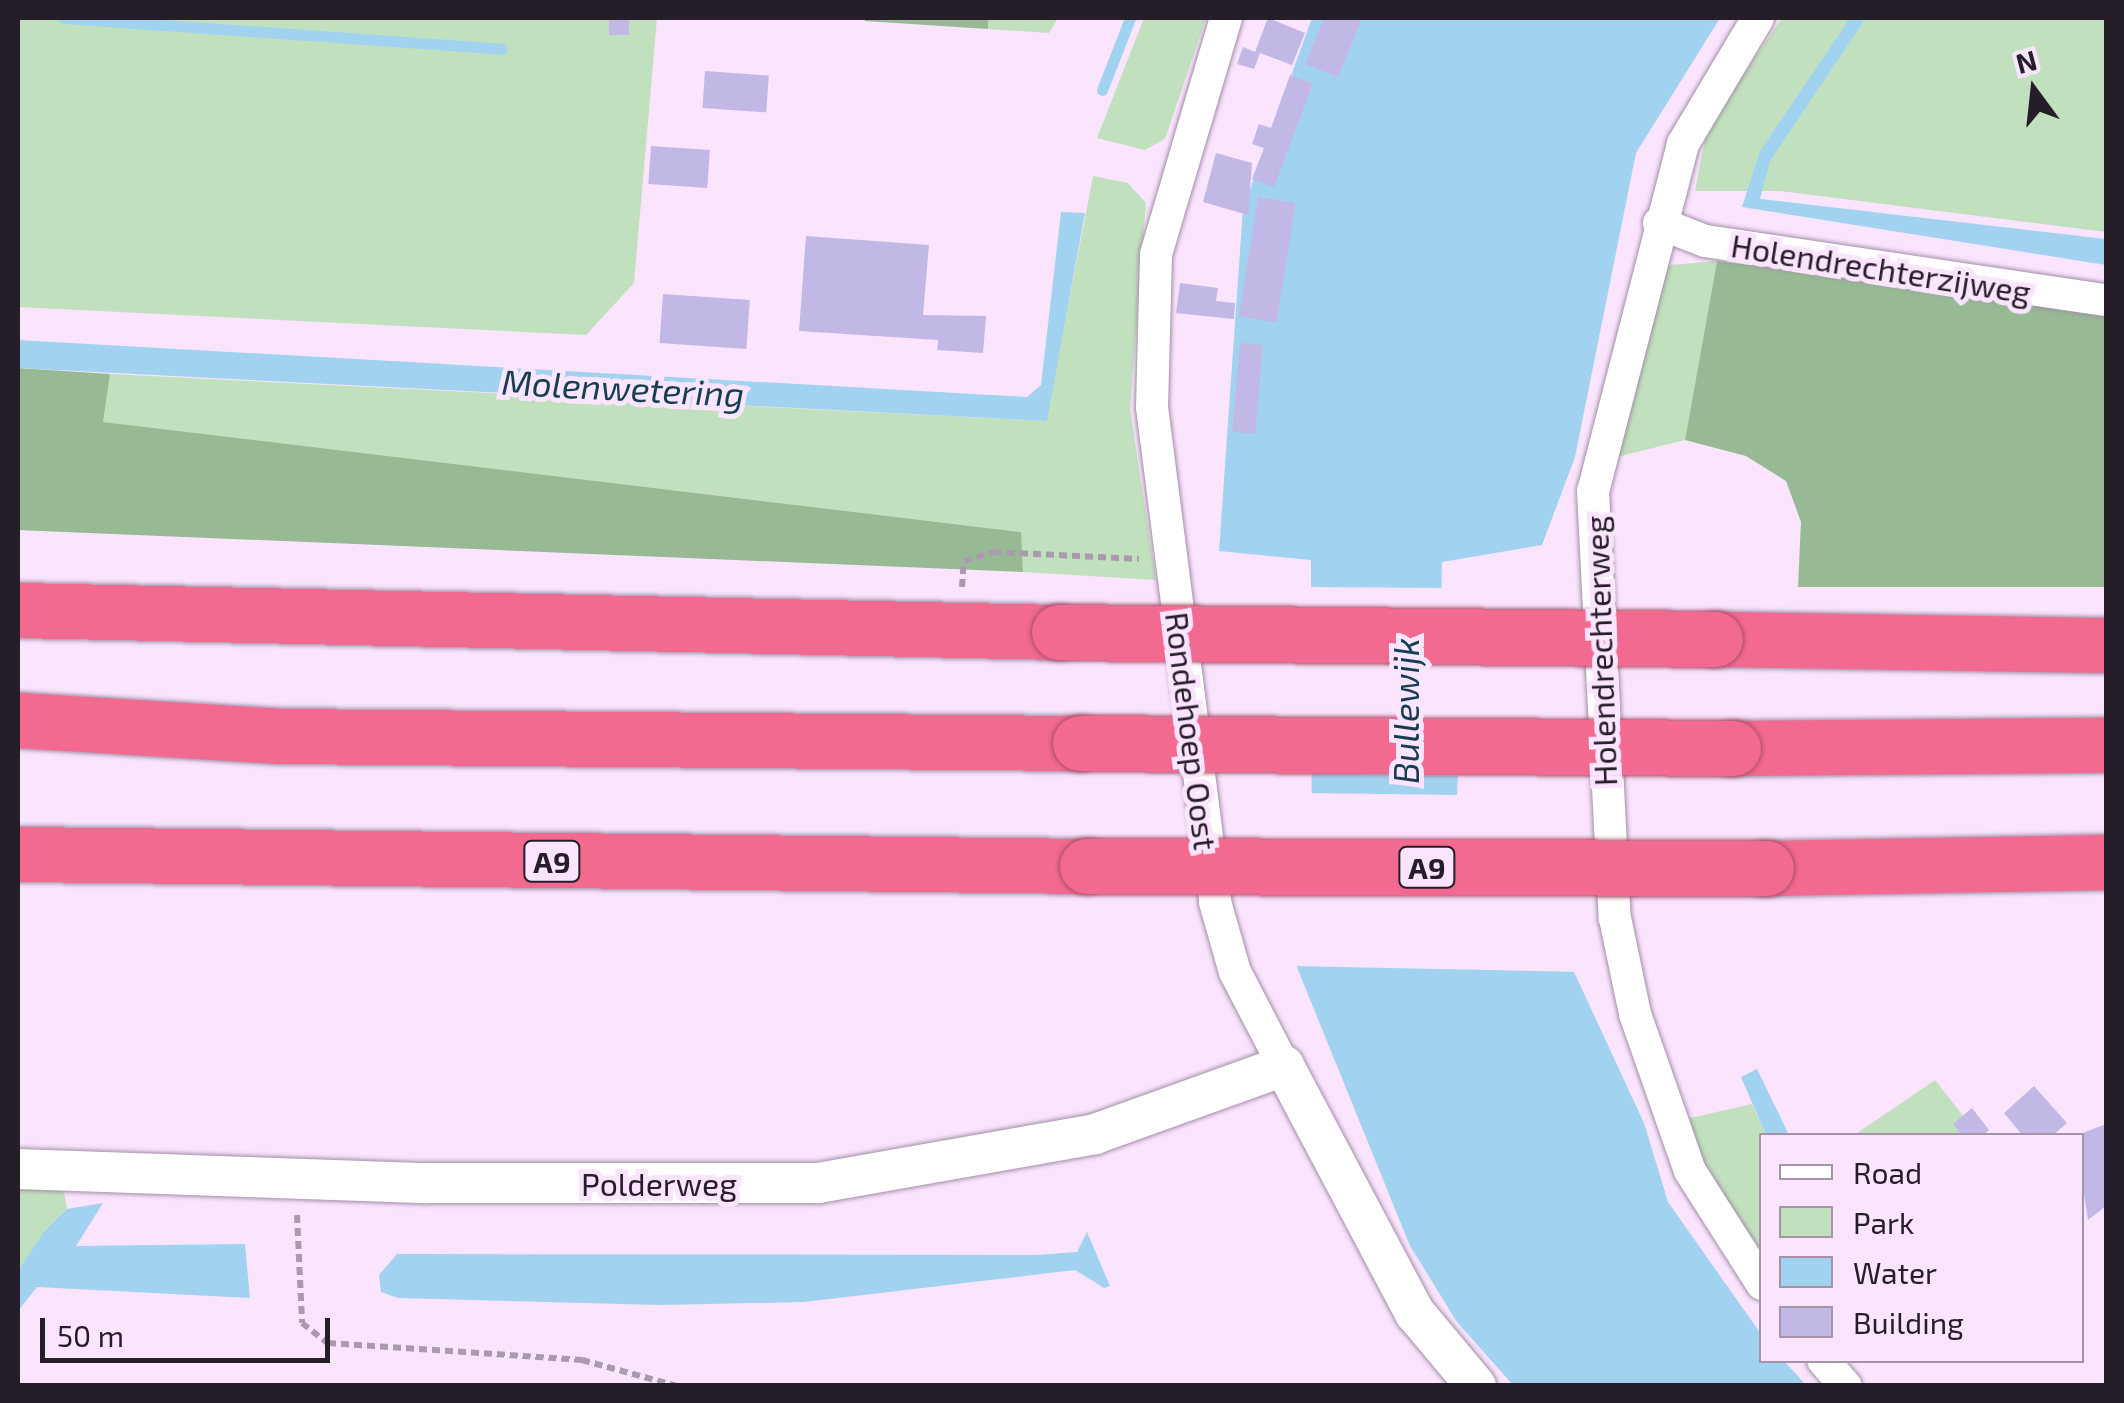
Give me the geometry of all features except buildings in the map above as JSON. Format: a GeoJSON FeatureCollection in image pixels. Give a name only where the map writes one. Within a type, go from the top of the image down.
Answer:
{"type":"FeatureCollection","features":[{"type":"Feature","properties":{"kind":"highway"},"geometry":{"type":"LineString","coordinates":[[18,610],[1060,632],[2106,646]]}},
{"type":"Feature","properties":{"kind":"highway"},"geometry":{"type":"LineString","coordinates":[[18,720],[278,736],[1733,748],[2106,746]]}},
{"type":"Feature","properties":{"kind":"highway","name":"A9"},"geometry":{"type":"LineString","coordinates":[[18,854],[1088,866],[1766,868],[2106,862]]}},
{"type":"Feature","properties":{"kind":"street","name":"Rondehoep Oost"},"geometry":{"type":"LineString","coordinates":[[1226,18],[1156,255],[1152,407],[1215,902],[1235,972],[1414,1314],[1476,1386]]}},
{"type":"Feature","properties":{"kind":"street","name":"Holendrechterweg"},"geometry":{"type":"LineString","coordinates":[[1758,18],[1702,100],[1659,222],[1593,491],[1608,850],[1656,1081],[1716,1223],[1759,1280]]}},
{"type":"Feature","properties":{"kind":"street","name":"Holendrechterzijweg"},"geometry":{"type":"LineString","coordinates":[[1659,222],[1704,241],[2106,300]]}},
{"type":"Feature","properties":{"kind":"street","name":"Polderweg"},"geometry":{"type":"LineString","coordinates":[[18,1169],[818,1184],[902,1174],[1095,1134],[1284,1066]]}},
{"type":"Feature","properties":{"kind":"street"},"geometry":{"type":"LineString","coordinates":[[1825,1363],[1846,1386]]}},
{"type":"Feature","properties":{"kind":"path"},"geometry":{"type":"LineString","coordinates":[[962,590],[964,561],[994,552],[1144,559]]}},
{"type":"Feature","properties":{"kind":"path"},"geometry":{"type":"LineString","coordinates":[[296,1176],[302,1324],[328,1342],[582,1360],[678,1386]]}},
{"type":"Feature","properties":{"kind":"green space"},"geometry":{"type":"Polygon","coordinates":[[[18,18],[657,18],[634,283],[586,335],[18,307],[18,18]]]}},
{"type":"Feature","properties":{"kind":"green space"},"geometry":{"type":"Polygon","coordinates":[[[865,18],[988,18],[988,29],[865,21],[865,18]]]}},
{"type":"Feature","properties":{"kind":"green space"},"geometry":{"type":"Polygon","coordinates":[[[988,18],[1058,18],[1049,33],[988,29],[988,18]]]}},
{"type":"Feature","properties":{"kind":"green space"},"geometry":{"type":"Polygon","coordinates":[[[1144,18],[1206,18],[1165,139],[1145,150],[1097,138],[1144,18]]]}},
{"type":"Feature","properties":{"kind":"green space"},"geometry":{"type":"Polygon","coordinates":[[[1782,18],[2106,18],[2106,232],[1780,191],[1695,191],[1707,128],[1782,18]]]}},
{"type":"Feature","properties":{"kind":"green space"},"geometry":{"type":"Polygon","coordinates":[[[1093,176],[1128,183],[1146,203],[1130,409],[1156,580],[1023,572],[1020,532],[102,422],[110,374],[1046,421],[1093,176]]]}},
{"type":"Feature","properties":{"kind":"green space"},"geometry":{"type":"Polygon","coordinates":[[[1717,261],[1685,440],[1617,457],[1659,266],[1717,261]]]}},
{"type":"Feature","properties":{"kind":"green space"},"geometry":{"type":"Polygon","coordinates":[[[1717,261],[2106,308],[2106,587],[1798,587],[1801,522],[1786,481],[1746,456],[1685,440],[1717,261]]]}},
{"type":"Feature","properties":{"kind":"green space"},"geometry":{"type":"Polygon","coordinates":[[[18,368],[110,374],[103,422],[1021,532],[1023,572],[18,530],[18,368]]]}},
{"type":"Feature","properties":{"kind":"green space"},"geometry":{"type":"Polygon","coordinates":[[[1935,1080],[1976,1133],[1857,1133],[1935,1080]]]}},
{"type":"Feature","properties":{"kind":"green space"},"geometry":{"type":"Polygon","coordinates":[[[1752,1104],[1765,1133],[1759,1133],[1759,1271],[1697,1150],[1690,1118],[1752,1104]]]}},
{"type":"Feature","properties":{"kind":"green space"},"geometry":{"type":"Polygon","coordinates":[[[63,1185],[67,1209],[18,1271],[18,1187],[63,1185]]]}},
{"type":"Feature","properties":{"kind":"water","name":"Bullewijk"},"geometry":{"type":"Polygon","coordinates":[[[1312,18],[1720,18],[1636,153],[1575,457],[1542,545],[1442,562],[1440,654],[1463,661],[1452,911],[1548,916],[1644,1123],[1668,1202],[1759,1331],[1759,1363],[1786,1363],[1806,1385],[1513,1385],[1457,1322],[1410,1246],[1277,918],[1312,912],[1311,560],[1219,551],[1243,209],[1312,18]]]}},
{"type":"Feature","properties":{"kind":"water"},"geometry":{"type":"Polygon","coordinates":[[[1850,18],[1866,18],[1770,161],[1760,199],[2106,239],[2106,265],[1742,207],[1760,151],[1850,18]]]}},
{"type":"Feature","properties":{"kind":"water","name":"Molenwetering"},"geometry":{"type":"Polygon","coordinates":[[[1061,212],[1085,213],[1047,421],[18,368],[18,340],[1027,397],[1041,385],[1061,212]]]}},
{"type":"Feature","properties":{"kind":"water"},"geometry":{"type":"Polygon","coordinates":[[[1757,1069],[1788,1133],[1765,1133],[1741,1077],[1757,1069]]]}},
{"type":"Feature","properties":{"kind":"water"},"geometry":{"type":"Polygon","coordinates":[[[103,1203],[76,1246],[245,1244],[250,1298],[37,1287],[18,1311],[18,1271],[43,1233],[67,1209],[103,1203]]]}},
{"type":"Feature","properties":{"kind":"water"},"geometry":{"type":"Polygon","coordinates":[[[1087,1232],[1110,1286],[1104,1288],[1075,1270],[804,1302],[660,1305],[398,1298],[381,1292],[379,1275],[397,1254],[1035,1255],[1077,1252],[1087,1232]]]}},
{"type":"Feature","properties":{"kind":"pier"},"geometry":{"type":"Polygon","coordinates":[[[1306,587],[1447,588],[1445,651],[1468,661],[1463,776],[1305,774],[1306,587]]]}},
{"type":"Feature","properties":{"kind":"pier"},"geometry":{"type":"Polygon","coordinates":[[[1305,793],[1462,795],[1457,907],[1551,911],[1581,972],[1291,966],[1272,918],[1307,909],[1305,793]]]}},
{"type":"Feature","properties":{"kind":"waterway"},"geometry":{"type":"LineString","coordinates":[[63,18],[502,49]]}},
{"type":"Feature","properties":{"kind":"waterway"},"geometry":{"type":"LineString","coordinates":[[1102,90],[1130,18]]}}]}
